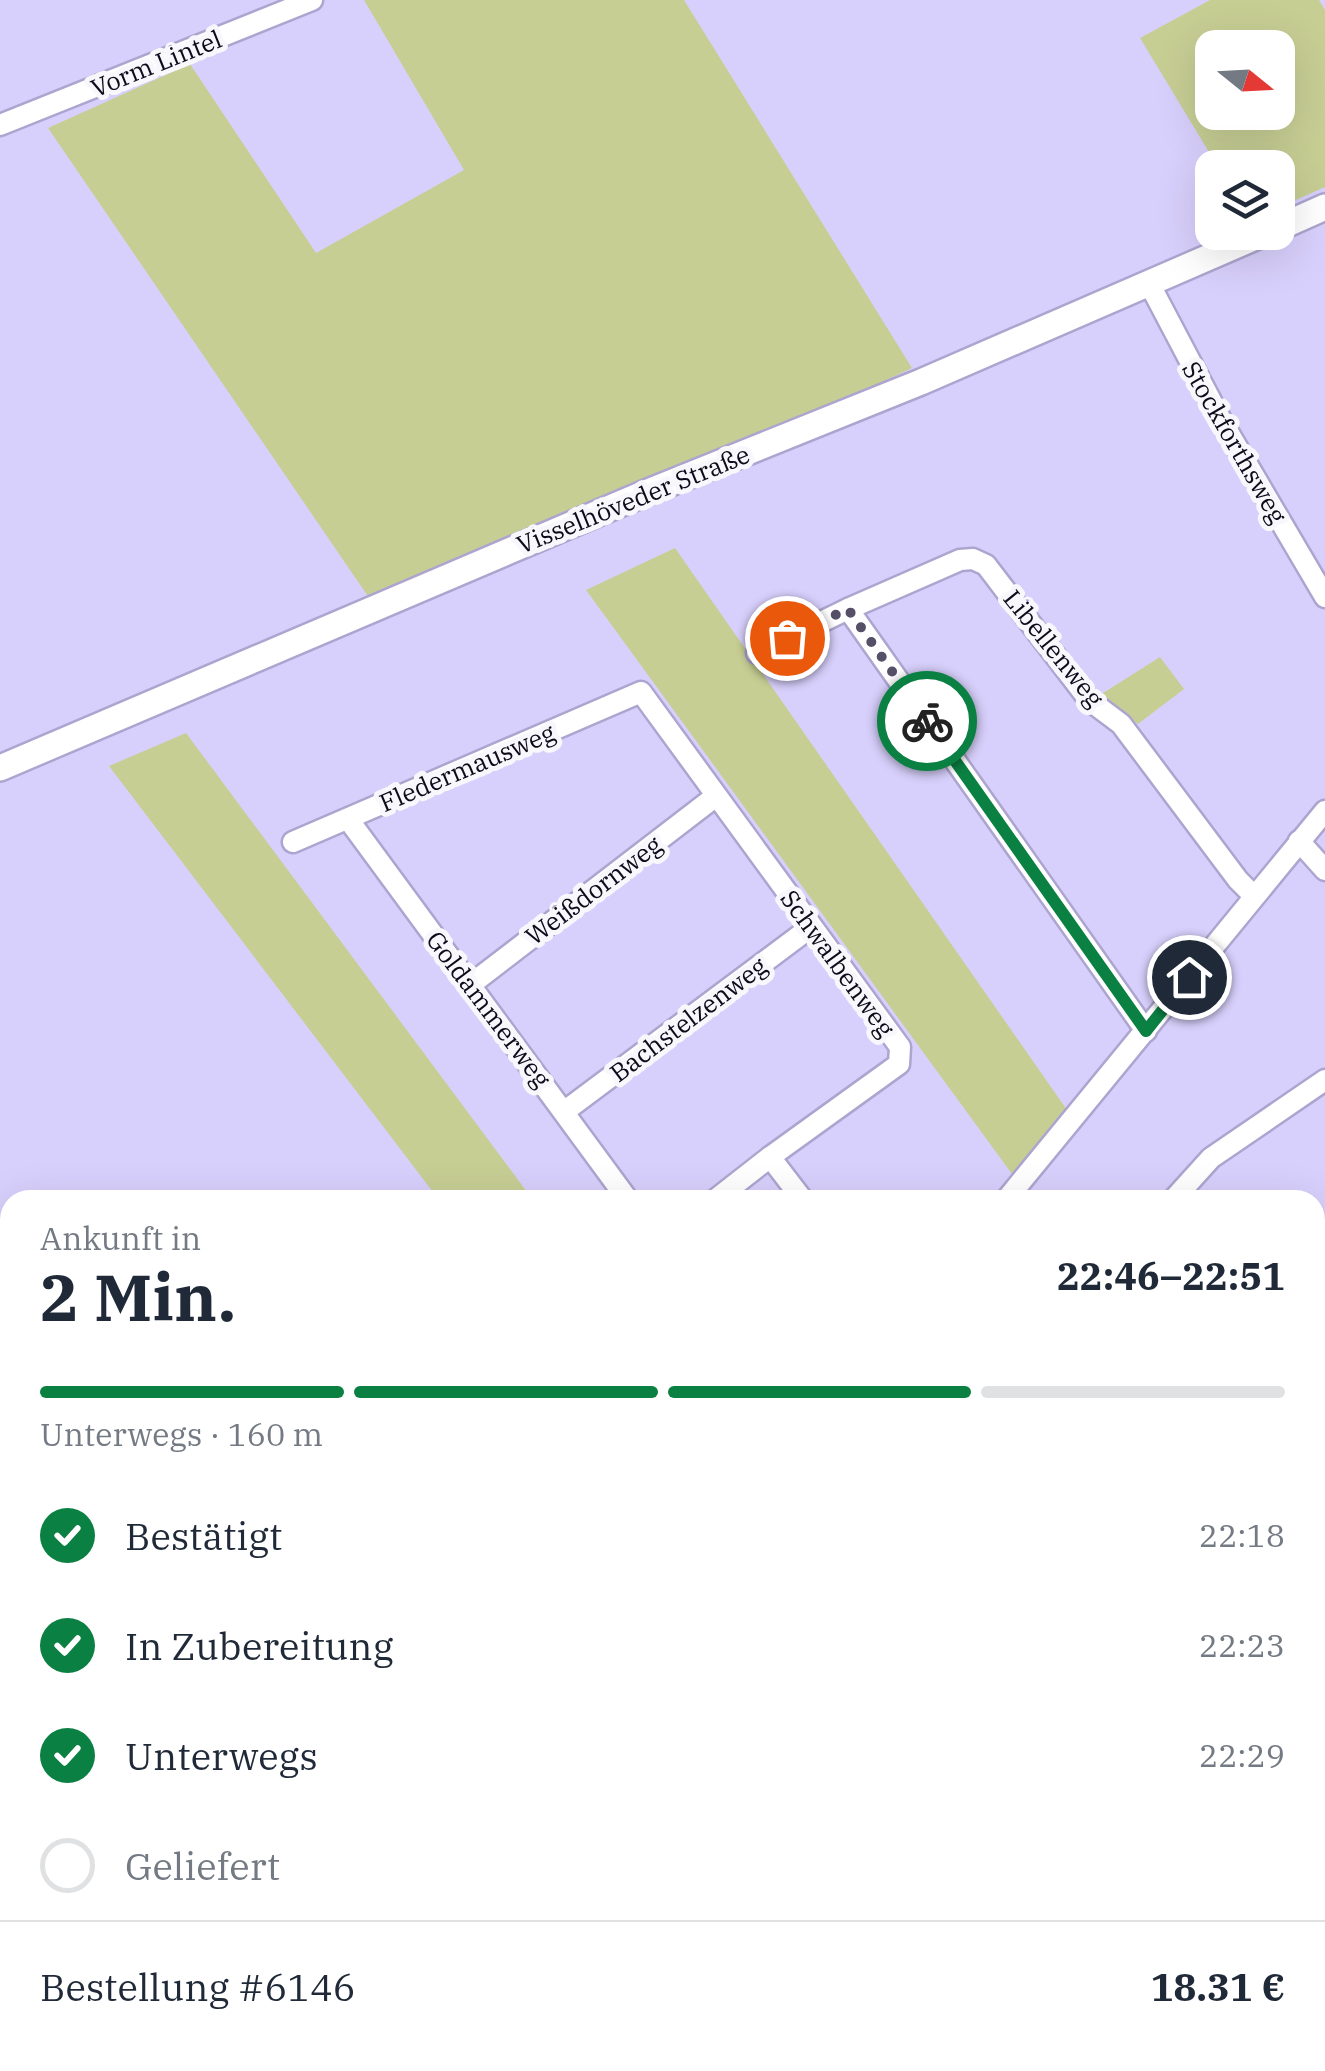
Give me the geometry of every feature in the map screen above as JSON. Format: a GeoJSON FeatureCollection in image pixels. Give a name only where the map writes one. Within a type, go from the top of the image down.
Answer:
{"type":"FeatureCollection","features":[{"type":"Feature","properties":{"kind":"main road"},"geometry":{"type":"LineString","coordinates":[[1295,220],[1325,207]]}},
{"type":"Feature","properties":{"kind":"main road","name":"Visselhöveder Straße"},"geometry":{"type":"LineString","coordinates":[[0,768],[1228,250]]}},
{"type":"Feature","properties":{"kind":"street","name":"Vorm Lintel"},"geometry":{"type":"LineString","coordinates":[[0,125],[312,0]]}},
{"type":"Feature","properties":{"kind":"street","name":"Stockforthsweg"},"geometry":{"type":"LineString","coordinates":[[1150,285],[1220,418],[1325,597]]}},
{"type":"Feature","properties":{"kind":"street","name":"Libellenweg"},"geometry":{"type":"LineString","coordinates":[[757,653],[960,560],[982,562],[1090,700],[1129,734],[1253,895]]}},
{"type":"Feature","properties":{"kind":"street"},"geometry":{"type":"LineString","coordinates":[[848,609],[1146,1031]]}},
{"type":"Feature","properties":{"kind":"street","name":"Schwalbenweg"},"geometry":{"type":"LineString","coordinates":[[641,692],[900,1048],[898,1064],[770,1157]]}},
{"type":"Feature","properties":{"kind":"street","name":"Fledermausweg"},"geometry":{"type":"LineString","coordinates":[[293,842],[641,692]]}},
{"type":"Feature","properties":{"kind":"street","name":"Weißdornweg"},"geometry":{"type":"LineString","coordinates":[[470,985],[716,796]]}},
{"type":"Feature","properties":{"kind":"street"},"geometry":{"type":"LineString","coordinates":[[1014,1190],[1325,811]]}},
{"type":"Feature","properties":{"kind":"street","name":"Goldammerweg"},"geometry":{"type":"LineString","coordinates":[[348,819],[621,1190]]}},
{"type":"Feature","properties":{"kind":"street"},"geometry":{"type":"LineString","coordinates":[[1299,840],[1325,870]]}},
{"type":"Feature","properties":{"kind":"street","name":"Bachstelzenweg"},"geometry":{"type":"LineString","coordinates":[[566,1111],[811,927]]}},
{"type":"Feature","properties":{"kind":"street"},"geometry":{"type":"LineString","coordinates":[[1183,1190],[1211,1158],[1325,1080]]}},
{"type":"Feature","properties":{"kind":"street"},"geometry":{"type":"LineString","coordinates":[[728,1190],[770,1157],[796,1190]]}},
{"type":"Feature","properties":{"kind":"green space"},"geometry":{"type":"Polygon","coordinates":[[[364,0],[684,0],[912,368],[643,494],[376,608],[48,128],[190,64],[316,253],[464,170],[364,0]]]}},
{"type":"Feature","properties":{"kind":"green space"},"geometry":{"type":"Polygon","coordinates":[[[1210,0],[1319,0],[1325,10],[1325,187],[1295,200],[1295,150],[1208,150],[1196,130],[1295,130],[1295,30],[1195,30],[1195,129],[1140,38],[1210,0]]]}},
{"type":"Feature","properties":{"kind":"green space"},"geometry":{"type":"Polygon","coordinates":[[[675,548],[1074,1120],[1020,1185],[586,590],[675,548]]]}},
{"type":"Feature","properties":{"kind":"green space"},"geometry":{"type":"Polygon","coordinates":[[[1160,657],[1184,689],[1138,724],[1100,695],[1160,657]]]}},
{"type":"Feature","properties":{"kind":"green space"},"geometry":{"type":"Polygon","coordinates":[[[186,733],[526,1190],[431,1190],[109,766],[186,733]]]}},
{"type":"Feature","properties":{"kind":"way so far"},"geometry":{"type":"LineString","coordinates":[[787,638],[848,609],[927,721]]}},
{"type":"Feature","properties":{"kind":"route"},"geometry":{"type":"LineString","coordinates":[[927,721],[1146,1031],[1189,977]]}}]}
